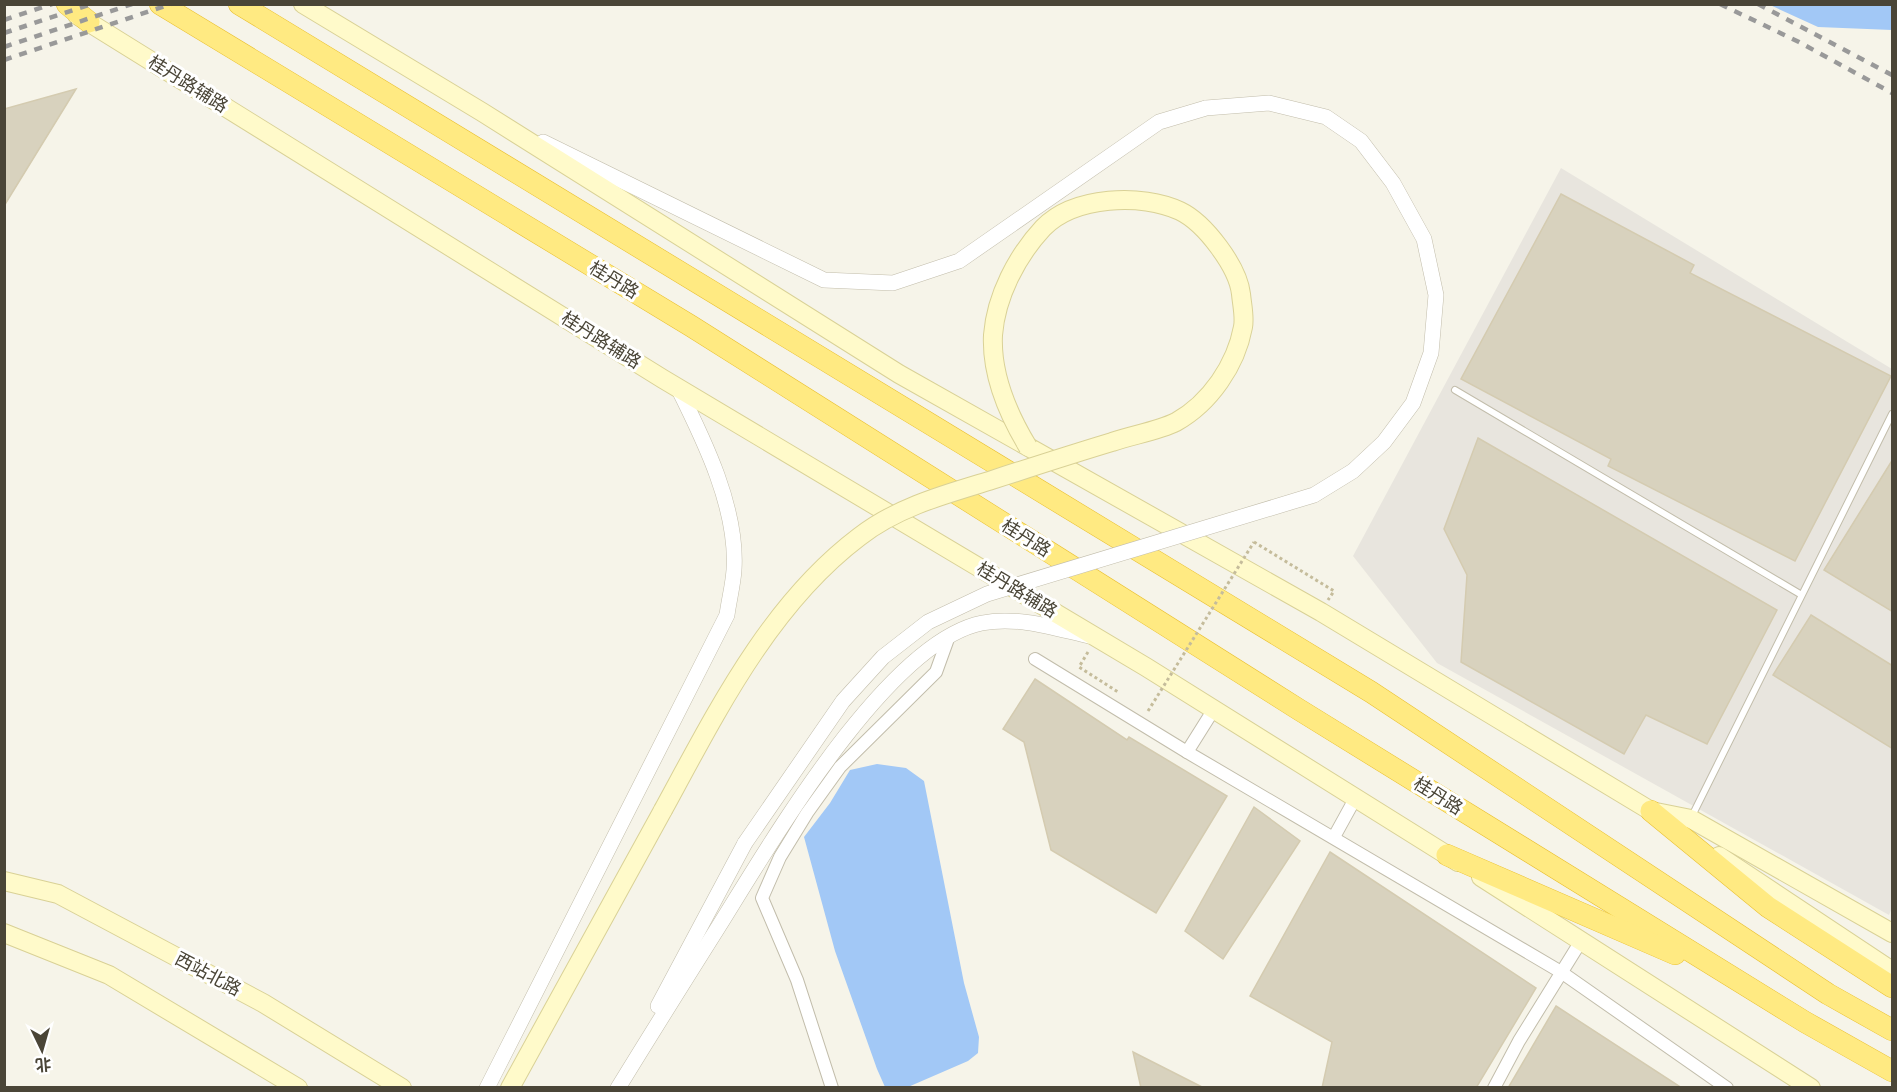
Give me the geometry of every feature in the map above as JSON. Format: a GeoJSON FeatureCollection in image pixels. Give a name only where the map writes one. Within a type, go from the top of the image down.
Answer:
{"type":"FeatureCollection","features":[{"type":"Feature","properties":{"kind":"highway"},"geometry":{"type":"LineString","coordinates":[[67,4],[89,22]]}},
{"type":"Feature","properties":{"kind":"highway","name":"桂丹路"},"geometry":{"type":"LineString","coordinates":[[160,4],[691,326],[1298,709],[1748,987],[1893,1071]]}},
{"type":"Feature","properties":{"kind":"highway"},"geometry":{"type":"LineString","coordinates":[[239,4],[1371,692],[1828,994],[1893,1030]]}},
{"type":"Feature","properties":{"kind":"highway"},"geometry":{"type":"LineString","coordinates":[[1651,811],[1768,907],[1893,987]]}},
{"type":"Feature","properties":{"kind":"highway"},"geometry":{"type":"LineString","coordinates":[[1447,855],[1748,987]]}},
{"type":"Feature","properties":{"kind":"main road","name":"桂丹路辅路"},"geometry":{"type":"LineString","coordinates":[[61,4],[678,387],[1214,709],[1356,797],[1811,1088]]}},
{"type":"Feature","properties":{"kind":"main road"},"geometry":{"type":"LineString","coordinates":[[303,4],[482,112],[899,374],[1289,594],[1651,811],[1893,971]]}},
{"type":"Feature","properties":{"kind":"main road"},"geometry":{"type":"LineString","coordinates":[[510,1088],[711,723],[763,641],[816,573],[861,535],[921,502],[1176,422],[1214,390],[1233,361],[1244,324],[1240,285],[1220,246],[1182,212],[1141,200],[1086,203],[1045,226],[1018,261],[1001,296],[993,336],[999,383],[1008,414],[1028,447]]}},
{"type":"Feature","properties":{"kind":"main road"},"geometry":{"type":"LineString","coordinates":[[1651,811],[1691,819],[1893,933]]}},
{"type":"Feature","properties":{"kind":"main road","name":"西站北路"},"geometry":{"type":"LineString","coordinates":[[4,881],[58,894],[263,1003],[398,1087]]}},
{"type":"Feature","properties":{"kind":"main road"},"geometry":{"type":"LineString","coordinates":[[4,933],[109,975],[298,1088]]}},
{"type":"Feature","properties":{"kind":"street"},"geometry":{"type":"LineString","coordinates":[[482,112],[824,280],[893,283],[960,261],[1159,122],[1206,108],[1269,103],[1326,117],[1361,141],[1393,183],[1424,239],[1436,295],[1431,353],[1413,403],[1384,442],[1353,471],[1314,495],[987,594],[928,622],[883,657],[843,701],[745,843],[616,1088]]}},
{"type":"Feature","properties":{"kind":"street"},"geometry":{"type":"LineString","coordinates":[[487,1088],[727,615],[735,569],[726,509],[708,448],[678,387]]}},
{"type":"Feature","properties":{"kind":"street"},"geometry":{"type":"LineString","coordinates":[[616,1088],[781,826],[844,736],[909,666],[949,636],[981,623],[1018,620],[1097,638]]}},
{"type":"Feature","properties":{"kind":"street"},"geometry":{"type":"LineString","coordinates":[[832,1088],[797,980],[762,898],[780,857],[807,813],[840,767],[936,672],[949,636]]}},
{"type":"Feature","properties":{"kind":"street"},"geometry":{"type":"LineString","coordinates":[[1035,659],[1187,752],[1562,972],[1727,1088]]}},
{"type":"Feature","properties":{"kind":"street"},"geometry":{"type":"LineString","coordinates":[[1187,752],[1214,709]]}},
{"type":"Feature","properties":{"kind":"street"},"geometry":{"type":"LineString","coordinates":[[1334,837],[1356,797]]}},
{"type":"Feature","properties":{"kind":"street"},"geometry":{"type":"LineString","coordinates":[[1494,1088],[1519,1041],[1581,941]]}},
{"type":"Feature","properties":{"kind":"lane"},"geometry":{"type":"LineString","coordinates":[[1455,390],[1800,594]]}},
{"type":"Feature","properties":{"kind":"lane"},"geometry":{"type":"LineString","coordinates":[[1691,819],[1800,594],[1893,414]]}},
{"type":"Feature","properties":{"kind":"path"},"geometry":{"type":"LineString","coordinates":[[1148,711],[1254,542],[1334,591]]}},
{"type":"Feature","properties":{"kind":"path"},"geometry":{"type":"LineString","coordinates":[[1078,667],[1128,698]]}},
{"type":"Feature","properties":{"kind":"shaded area"},"geometry":{"type":"Polygon","coordinates":[[[1561,168],[1892,369],[1892,908],[1889,915],[1437,663],[1353,556],[1561,168]]]}},
{"type":"Feature","properties":{"kind":"water"},"geometry":{"type":"Polygon","coordinates":[[[1770,5],[1892,5],[1892,30],[1818,27],[1770,5]]]}},
{"type":"Feature","properties":{"kind":"water"},"geometry":{"type":"Polygon","coordinates":[[[877,764],[906,768],[924,781],[964,983],[979,1037],[978,1053],[968,1061],[908,1087],[885,1087],[877,1069],[835,951],[804,837],[830,803],[850,770],[877,764]]]}},
{"type":"Feature","properties":{"kind":"building"},"geometry":{"type":"Polygon","coordinates":[[[76,89],[4,206],[4,109],[76,89]]]}},
{"type":"Feature","properties":{"kind":"building"},"geometry":{"type":"Polygon","coordinates":[[[1561,194],[1694,265],[1690,273],[1891,376],[1795,561],[1608,466],[1611,459],[1461,379],[1561,194]]]}},
{"type":"Feature","properties":{"kind":"building"},"geometry":{"type":"Polygon","coordinates":[[[1478,438],[1777,610],[1707,744],[1646,715],[1624,754],[1461,662],[1467,575],[1444,529],[1478,438]]]}},
{"type":"Feature","properties":{"kind":"building"},"geometry":{"type":"Polygon","coordinates":[[[1893,459],[1893,612],[1824,570],[1893,459]]]}},
{"type":"Feature","properties":{"kind":"building"},"geometry":{"type":"Polygon","coordinates":[[[1811,615],[1893,666],[1893,749],[1773,675],[1811,615]]]}},
{"type":"Feature","properties":{"kind":"building"},"geometry":{"type":"Polygon","coordinates":[[[1035,679],[1127,740],[1129,737],[1227,796],[1156,913],[1051,850],[1024,742],[1003,729],[1035,679]]]}},
{"type":"Feature","properties":{"kind":"building"},"geometry":{"type":"Polygon","coordinates":[[[1254,807],[1300,841],[1223,959],[1185,931],[1254,807]]]}},
{"type":"Feature","properties":{"kind":"building"},"geometry":{"type":"Polygon","coordinates":[[[1330,852],[1536,988],[1476,1088],[1322,1088],[1332,1042],[1250,996],[1330,852]]]}},
{"type":"Feature","properties":{"kind":"building"},"geometry":{"type":"Polygon","coordinates":[[[1556,1006],[1682,1088],[1508,1088],[1556,1006]]]}},
{"type":"Feature","properties":{"kind":"building"},"geometry":{"type":"Polygon","coordinates":[[[1133,1052],[1204,1088],[1141,1088],[1133,1052]]]}},
{"type":"Feature","properties":{"kind":"railway"},"geometry":{"type":"LineString","coordinates":[[4,20],[52,4]]}},
{"type":"Feature","properties":{"kind":"railway"},"geometry":{"type":"LineString","coordinates":[[4,33],[92,4]]}},
{"type":"Feature","properties":{"kind":"railway"},"geometry":{"type":"LineString","coordinates":[[4,47],[132,4]]}},
{"type":"Feature","properties":{"kind":"railway"},"geometry":{"type":"LineString","coordinates":[[4,60],[171,4]]}},
{"type":"Feature","properties":{"kind":"railway"},"geometry":{"type":"LineString","coordinates":[[1720,4],[1799,42],[1892,93]]}},
{"type":"Feature","properties":{"kind":"railway"},"geometry":{"type":"LineString","coordinates":[[1758,4],[1892,75]]}}]}
